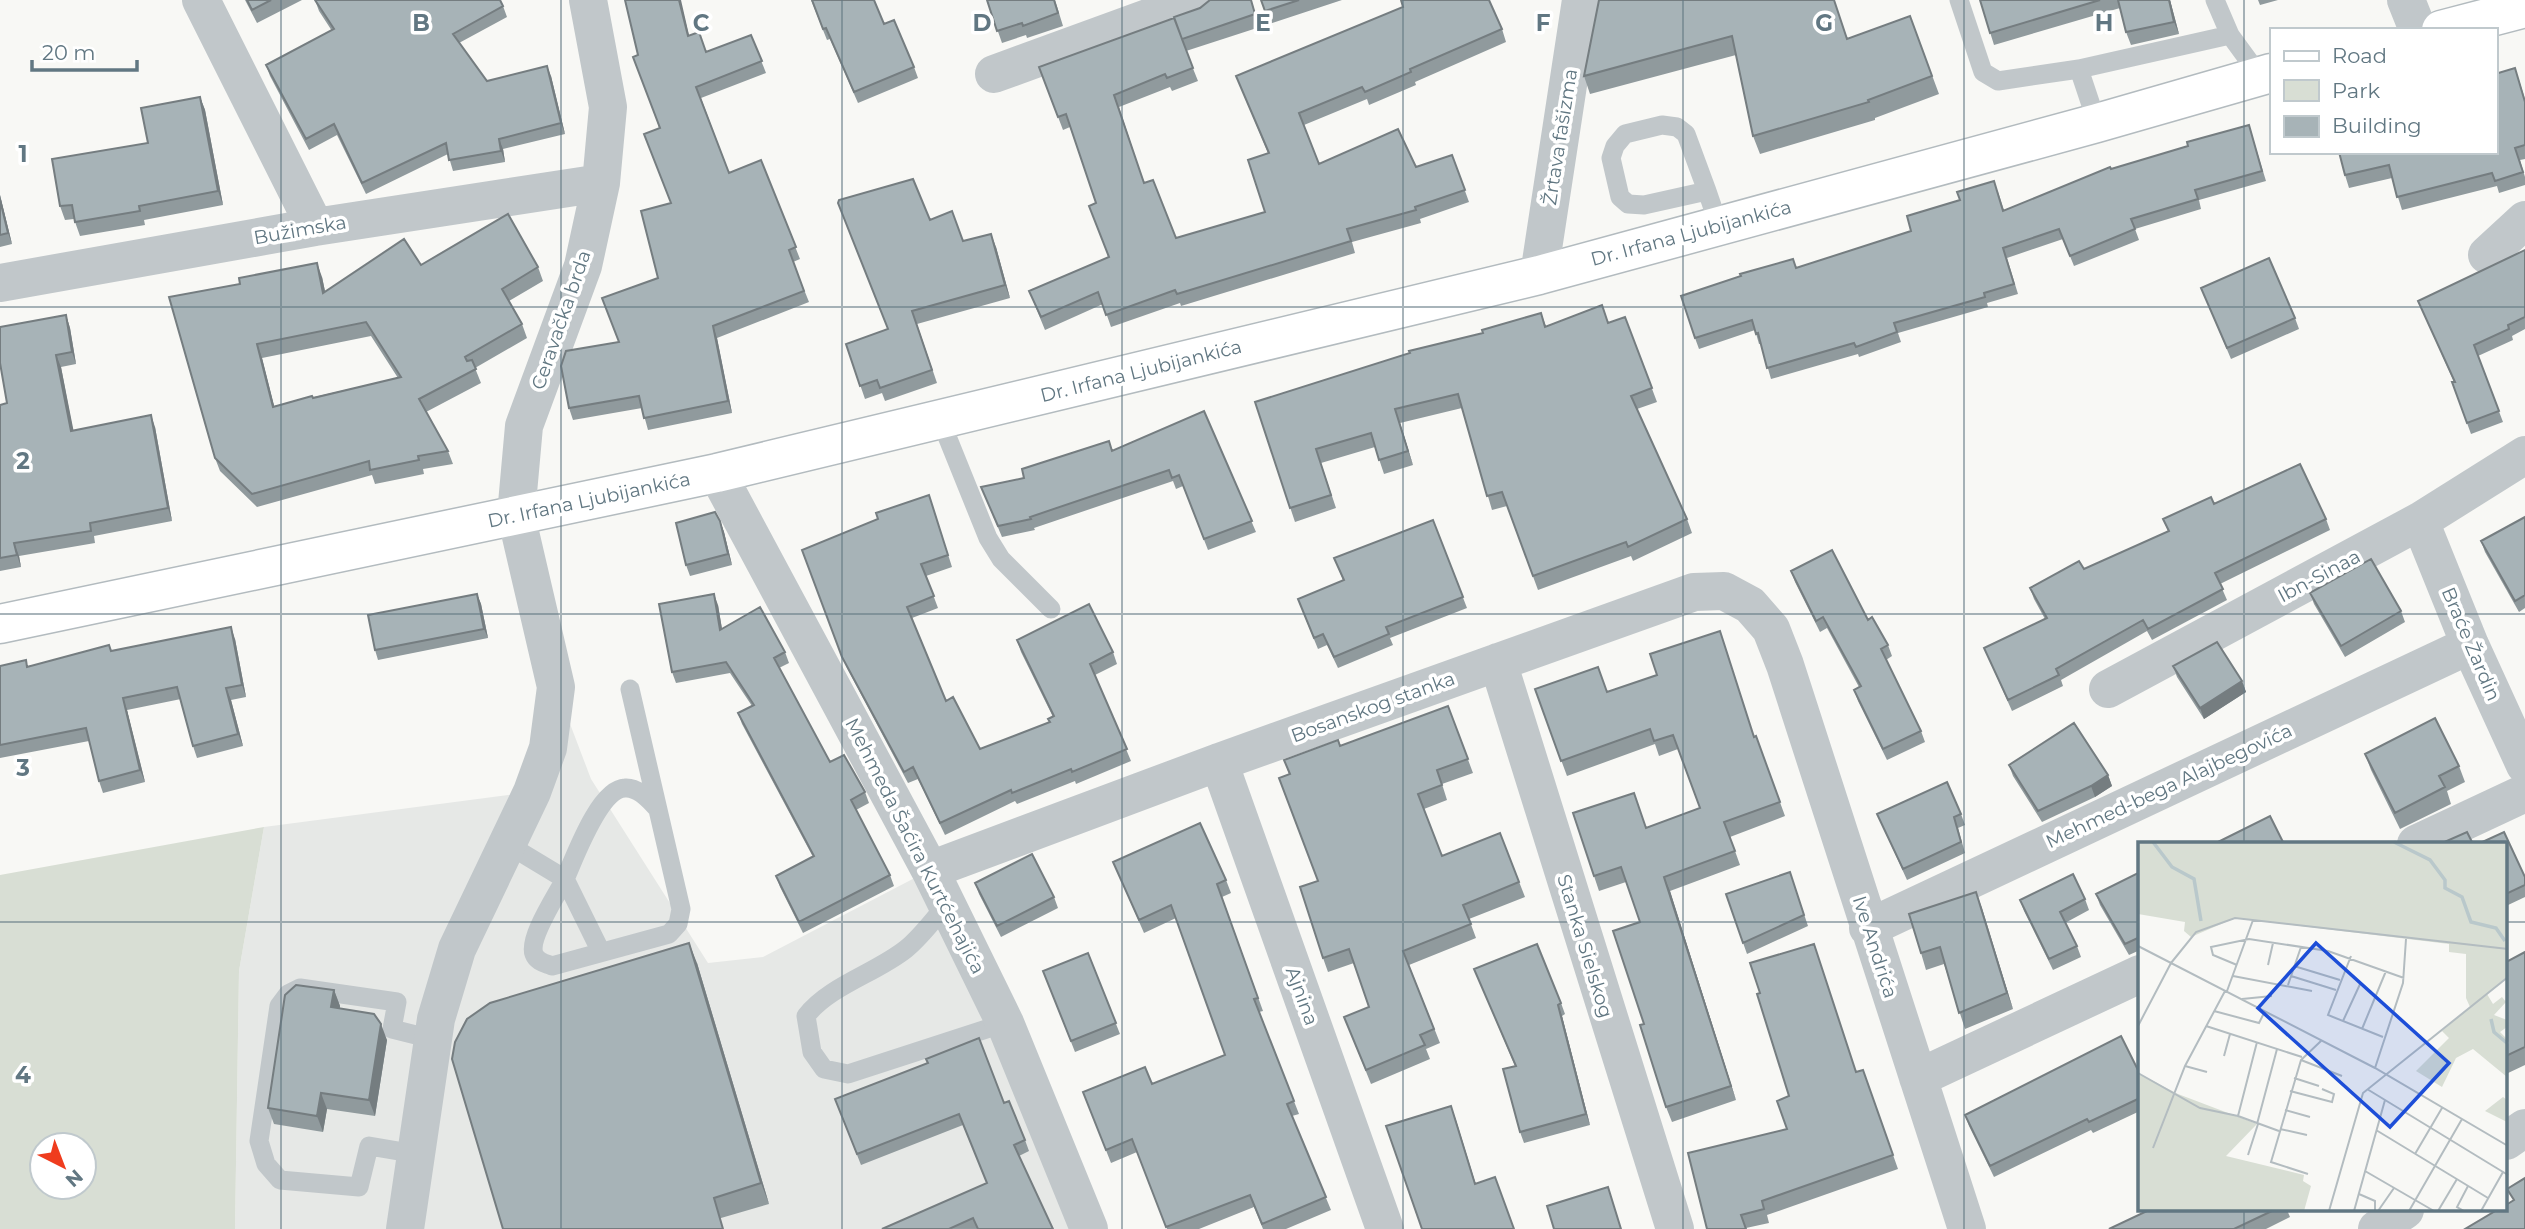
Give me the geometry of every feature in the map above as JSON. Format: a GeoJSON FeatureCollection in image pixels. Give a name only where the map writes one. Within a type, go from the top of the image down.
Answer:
{"type":"FeatureCollection","features":[{"type":"Feature","properties":{"kind":"main road"},"geometry":{"type":"LineString","coordinates":[[2449,28],[2525,8]]}},
{"type":"Feature","properties":{"kind":"main road","name":"Dr. Irfana Ljubijankića"},"geometry":{"type":"LineString","coordinates":[[0,624],[718,473],[1539,275],[1713,208],[2097,123],[2266,74]]}},
{"type":"Feature","properties":{"kind":"street"},"geometry":{"type":"LineString","coordinates":[[201,0],[315,227]]}},
{"type":"Feature","properties":{"kind":"street","name":"Ceravačka brda"},"geometry":{"type":"LineString","coordinates":[[405,1229],[436,1019],[457,949],[532,792],[548,748],[556,687],[516,515],[524,426],[583,266],[601,183],[608,107],[588,0]]}},
{"type":"Feature","properties":{"kind":"street"},"geometry":{"type":"LineString","coordinates":[[993,74],[1197,0]]}},
{"type":"Feature","properties":{"kind":"street","name":"Žrtava fašizma"},"geometry":{"type":"LineString","coordinates":[[1539,275],[1581,0]]}},
{"type":"Feature","properties":{"kind":"street"},"geometry":{"type":"LineString","coordinates":[[2406,0],[2417,28]]}},
{"type":"Feature","properties":{"kind":"street","name":"Bužimska"},"geometry":{"type":"LineString","coordinates":[[0,284],[315,227],[601,183]]}},
{"type":"Feature","properties":{"kind":"street"},"geometry":{"type":"LineString","coordinates":[[2487,255],[2525,220]]}},
{"type":"Feature","properties":{"kind":"street","name":"Ibn-Sinaa"},"geometry":{"type":"LineString","coordinates":[[2108,689],[2420,521],[2525,455]]}},
{"type":"Feature","properties":{"kind":"street","name":"Mehmeda Šaćira Kurtćehajića"},"geometry":{"type":"LineString","coordinates":[[718,473],[947,904],[1005,1023],[1089,1229]]}},
{"type":"Feature","properties":{"kind":"street","name":"Braće Žardin"},"geometry":{"type":"LineString","coordinates":[[2420,521],[2470,645],[2525,765]]}},
{"type":"Feature","properties":{"kind":"street","name":"Bosanskog stanka"},"geometry":{"type":"LineString","coordinates":[[930,870],[1219,762],[1695,592],[1724,592],[1751,605],[1771,629],[1786,665]]}},
{"type":"Feature","properties":{"kind":"street","name":"Mehmed-bega Alajbegovića"},"geometry":{"type":"LineString","coordinates":[[1868,928],[2470,645]]}},
{"type":"Feature","properties":{"kind":"street","name":"Stanka Sielskog"},"geometry":{"type":"LineString","coordinates":[[1498,662],[1675,1229]]}},
{"type":"Feature","properties":{"kind":"street","name":"Ive Andrića"},"geometry":{"type":"LineString","coordinates":[[1786,665],[1868,928],[1967,1229]]}},
{"type":"Feature","properties":{"kind":"street","name":"Ajnina"},"geometry":{"type":"LineString","coordinates":[[1219,762],[1385,1229]]}},
{"type":"Feature","properties":{"kind":"street"},"geometry":{"type":"LineString","coordinates":[[2420,842],[2525,793]]}},
{"type":"Feature","properties":{"kind":"street"},"geometry":{"type":"LineString","coordinates":[[1918,1078],[2138,975]]}},
{"type":"Feature","properties":{"kind":"street"},"geometry":{"type":"LineString","coordinates":[[2508,1140],[2525,1128]]}},
{"type":"Feature","properties":{"kind":"street"},"geometry":{"type":"LineString","coordinates":[[2377,1229],[2402,1212]]}},
{"type":"Feature","properties":{"kind":"lane"},"geometry":{"type":"LineString","coordinates":[[1959,0],[1983,72],[1998,81],[2079,69],[2230,35]]}},
{"type":"Feature","properties":{"kind":"lane"},"geometry":{"type":"LineString","coordinates":[[2215,0],[2230,35],[2266,74]]}},
{"type":"Feature","properties":{"kind":"lane"},"geometry":{"type":"LineString","coordinates":[[2079,69],[2097,123]]}},
{"type":"Feature","properties":{"kind":"lane"},"geometry":{"type":"LineString","coordinates":[[1662,125],[1677,127],[1686,134],[1713,208],[1628,204],[1620,197],[1611,158],[1615,146],[1625,134],[1662,125]]}},
{"type":"Feature","properties":{"kind":"lane"},"geometry":{"type":"LineString","coordinates":[[940,419],[988,538],[1001,559],[1051,609]]}},
{"type":"Feature","properties":{"kind":"lane"},"geometry":{"type":"LineString","coordinates":[[629,689],[681,909],[678,924],[669,934],[552,966],[538,961],[534,954],[533,940],[601,804],[615,791],[626,788],[640,793],[657,808]]}},
{"type":"Feature","properties":{"kind":"lane"},"geometry":{"type":"LineString","coordinates":[[507,844],[565,879],[601,952]]}},
{"type":"Feature","properties":{"kind":"lane"},"geometry":{"type":"LineString","coordinates":[[947,904],[907,948],[843,988],[818,1000],[806,1016],[812,1052],[824,1069],[848,1074],[1005,1023]]}},
{"type":"Feature","properties":{"kind":"lane"},"geometry":{"type":"LineString","coordinates":[[416,1154],[369,1146],[359,1186],[280,1180],[266,1164],[259,1142],[279,1006],[288,994],[299,988],[397,1002],[392,1029],[432,1039]]}},
{"type":"Feature","properties":{"kind":"shaded area"},"geometry":{"type":"Polygon","coordinates":[[[556,687],[591,779],[708,963],[763,957],[930,870],[1089,1229],[235,1229],[239,971],[264,827],[532,792],[556,687]]]}},
{"type":"Feature","properties":{"kind":"green space"},"geometry":{"type":"Polygon","coordinates":[[[264,827],[239,971],[235,1229],[0,1229],[0,875],[264,827]]]}},
{"type":"Feature","properties":{"kind":"building"},"geometry":{"type":"Polygon","coordinates":[[[247,0],[271,0],[252,10],[247,0]]]}},
{"type":"Feature","properties":{"kind":"building"},"geometry":{"type":"Polygon","coordinates":[[[315,0],[500,0],[503,6],[453,34],[487,81],[547,66],[561,123],[499,139],[501,151],[449,160],[446,143],[362,183],[334,124],[306,139],[266,65],[334,29],[315,0]]]}},
{"type":"Feature","properties":{"kind":"building"},"geometry":{"type":"Polygon","coordinates":[[[625,0],[679,0],[688,36],[699,32],[706,52],[751,35],[762,61],[696,87],[729,173],[761,160],[796,247],[789,250],[804,291],[713,326],[728,401],[644,418],[639,396],[569,408],[561,366],[566,351],[619,342],[602,298],[658,278],[641,211],[671,203],[644,134],[660,128],[633,57],[638,55],[625,0]]]}},
{"type":"Feature","properties":{"kind":"building"},"geometry":{"type":"Polygon","coordinates":[[[812,0],[874,0],[884,24],[894,20],[914,67],[854,92],[812,0]]]}},
{"type":"Feature","properties":{"kind":"building"},"geometry":{"type":"Polygon","coordinates":[[[987,0],[1054,0],[1058,13],[1023,26],[1022,23],[997,31],[987,0]]]}},
{"type":"Feature","properties":{"kind":"building"},"geometry":{"type":"Polygon","coordinates":[[[1210,0],[1251,0],[1255,14],[1182,39],[1174,17],[1200,8],[1210,0]]]}},
{"type":"Feature","properties":{"kind":"building"},"geometry":{"type":"Polygon","coordinates":[[[1261,0],[1299,0],[1265,11],[1261,0]]]}},
{"type":"Feature","properties":{"kind":"building"},"geometry":{"type":"Polygon","coordinates":[[[1401,0],[1489,0],[1502,29],[1365,92],[1362,87],[1299,113],[1319,164],[1398,129],[1416,167],[1452,155],[1465,190],[1415,207],[1416,210],[1347,229],[1351,241],[1177,294],[1175,290],[1106,315],[1098,292],[1041,317],[1029,291],[1109,257],[1089,206],[1096,203],[1066,114],[1058,117],[1039,67],[1174,18],[1193,68],[1167,78],[1165,74],[1114,95],[1144,183],[1153,180],[1176,238],[1265,212],[1248,160],[1269,153],[1236,76],[1403,7],[1401,0]]]}},
{"type":"Feature","properties":{"kind":"building"},"geometry":{"type":"Polygon","coordinates":[[[1599,0],[1834,0],[1847,39],[1910,16],[1932,76],[1868,100],[1869,102],[1753,136],[1732,36],[1584,76],[1599,0]]]}},
{"type":"Feature","properties":{"kind":"building"},"geometry":{"type":"Polygon","coordinates":[[[1980,0],[2100,0],[1990,33],[1980,0]]]}},
{"type":"Feature","properties":{"kind":"building"},"geometry":{"type":"Polygon","coordinates":[[[2118,0],[2169,0],[2174,22],[2126,32],[2118,0]]]}},
{"type":"Feature","properties":{"kind":"building"},"geometry":{"type":"Polygon","coordinates":[[[2515,68],[2525,102],[2525,145],[2515,148],[2523,172],[2495,181],[2492,173],[2397,197],[2389,165],[2345,175],[2340,154],[2497,154],[2497,73],[2515,68]]]}},
{"type":"Feature","properties":{"kind":"building"},"geometry":{"type":"Polygon","coordinates":[[[200,97],[218,191],[139,206],[140,211],[75,222],[72,205],[60,206],[52,159],[148,143],[141,108],[200,97]]]}},
{"type":"Feature","properties":{"kind":"building"},"geometry":{"type":"Polygon","coordinates":[[[2249,125],[2262,171],[2195,190],[2198,199],[2131,219],[2135,229],[2070,256],[2059,229],[2003,248],[2014,284],[1984,293],[1985,297],[1894,323],[1897,332],[1856,347],[1854,343],[1767,368],[1752,320],[1695,338],[1681,296],[1741,276],[1740,274],[1793,259],[1796,268],[1911,231],[1907,216],[1960,200],[1957,192],[1994,181],[2003,211],[2110,167],[2111,169],[2188,146],[2187,142],[2249,125]]]}},
{"type":"Feature","properties":{"kind":"building"},"geometry":{"type":"Polygon","coordinates":[[[913,179],[930,220],[952,211],[963,241],[991,234],[1005,285],[912,311],[932,370],[880,388],[877,380],[860,386],[846,344],[888,329],[838,203],[839,200],[913,179]]]}},
{"type":"Feature","properties":{"kind":"building"},"geometry":{"type":"Polygon","coordinates":[[[0,200],[8,233],[0,235],[0,200]]]}},
{"type":"Feature","properties":{"kind":"building"},"geometry":{"type":"Polygon","coordinates":[[[508,214],[538,267],[502,289],[522,324],[465,357],[467,361],[472,360],[476,369],[419,399],[448,451],[418,456],[419,460],[370,470],[369,461],[252,494],[215,458],[169,297],[240,284],[239,278],[317,263],[323,293],[404,239],[421,265],[508,214]],[[366,322],[257,344],[273,407],[401,377],[366,322]]]}},
{"type":"Feature","properties":{"kind":"building"},"geometry":{"type":"Polygon","coordinates":[[[2525,250],[2525,317],[2508,325],[2509,329],[2474,345],[2499,411],[2467,423],[2452,382],[2455,382],[2418,301],[2525,250]]]}},
{"type":"Feature","properties":{"kind":"building"},"geometry":{"type":"Polygon","coordinates":[[[2269,258],[2295,318],[2227,348],[2201,288],[2269,258]]]}},
{"type":"Feature","properties":{"kind":"building"},"geometry":{"type":"Polygon","coordinates":[[[1602,305],[1608,323],[1625,317],[1652,388],[1631,396],[1687,519],[1628,547],[1626,542],[1533,576],[1502,492],[1487,496],[1458,394],[1395,409],[1408,451],[1379,460],[1371,433],[1316,449],[1331,495],[1290,508],[1255,402],[1410,353],[1409,351],[1483,333],[1482,330],[1541,313],[1545,327],[1602,305]]]}},
{"type":"Feature","properties":{"kind":"building"},"geometry":{"type":"Polygon","coordinates":[[[66,315],[72,352],[56,355],[71,431],[151,415],[168,508],[90,523],[91,531],[14,543],[17,555],[0,558],[0,405],[7,403],[0,363],[0,327],[66,315]]]}},
{"type":"Feature","properties":{"kind":"building"},"geometry":{"type":"Polygon","coordinates":[[[1204,411],[1252,521],[1204,539],[1179,475],[1172,478],[1169,470],[1030,517],[1031,519],[998,526],[981,487],[1024,478],[1022,469],[1109,441],[1112,451],[1204,411]]]}},
{"type":"Feature","properties":{"kind":"building"},"geometry":{"type":"Polygon","coordinates":[[[2300,464],[2326,519],[2215,573],[2223,589],[2148,629],[2143,620],[2056,669],[2059,675],[2008,700],[1984,648],[2047,618],[2030,588],[2079,561],[2084,569],[2169,531],[2163,519],[2211,497],[2214,504],[2300,464]]]}},
{"type":"Feature","properties":{"kind":"building"},"geometry":{"type":"Polygon","coordinates":[[[929,495],[948,555],[921,564],[934,596],[907,607],[946,701],[953,697],[980,749],[1050,722],[1048,719],[1054,716],[1017,640],[1089,604],[1113,652],[1090,664],[1127,749],[1072,772],[1071,769],[1012,793],[1011,790],[940,823],[913,767],[904,772],[842,657],[802,550],[878,519],[876,513],[929,495]]]}},
{"type":"Feature","properties":{"kind":"building"},"geometry":{"type":"Polygon","coordinates":[[[715,512],[720,521],[728,554],[686,565],[676,523],[715,512]]]}},
{"type":"Feature","properties":{"kind":"building"},"geometry":{"type":"Polygon","coordinates":[[[2525,517],[2525,595],[2515,601],[2481,541],[2525,517]]]}},
{"type":"Feature","properties":{"kind":"building"},"geometry":{"type":"Polygon","coordinates":[[[1433,520],[1463,597],[1386,627],[1389,634],[1334,657],[1323,634],[1314,638],[1298,599],[1344,580],[1334,558],[1433,520]]]}},
{"type":"Feature","properties":{"kind":"building"},"geometry":{"type":"Polygon","coordinates":[[[1832,550],[1868,620],[1872,617],[1888,645],[1881,649],[1921,731],[1883,749],[1854,690],[1861,686],[1823,617],[1816,621],[1791,571],[1832,550]]]}},
{"type":"Feature","properties":{"kind":"building"},"geometry":{"type":"Polygon","coordinates":[[[2371,559],[2401,611],[2341,646],[2310,593],[2371,559]]]}},
{"type":"Feature","properties":{"kind":"building"},"geometry":{"type":"Polygon","coordinates":[[[477,594],[484,629],[375,650],[368,615],[477,594]]]}},
{"type":"Feature","properties":{"kind":"building"},"geometry":{"type":"Polygon","coordinates":[[[714,594],[720,630],[760,607],[785,652],[774,658],[830,762],[844,755],[865,792],[851,800],[890,875],[799,922],[776,876],[814,856],[738,713],[754,705],[726,662],[672,672],[659,604],[714,594]]]}},
{"type":"Feature","properties":{"kind":"building"},"geometry":{"type":"Polygon","coordinates":[[[231,627],[242,685],[226,688],[238,734],[193,746],[177,687],[123,698],[140,770],[99,781],[86,728],[0,745],[0,666],[26,660],[27,667],[109,645],[111,651],[231,627]]]}},
{"type":"Feature","properties":{"kind":"building"},"geometry":{"type":"Polygon","coordinates":[[[1720,631],[1754,737],[1756,736],[1780,802],[1724,822],[1735,851],[1664,877],[1731,1086],[1666,1107],[1640,1025],[1644,1024],[1613,931],[1640,922],[1621,867],[1594,876],[1573,813],[1634,793],[1646,828],[1700,808],[1673,735],[1654,741],[1650,729],[1561,761],[1535,689],[1598,667],[1607,692],[1657,675],[1650,654],[1720,631]]]}},
{"type":"Feature","properties":{"kind":"building"},"geometry":{"type":"Polygon","coordinates":[[[2217,642],[2242,681],[2200,708],[2173,666],[2217,642]]]}},
{"type":"Feature","properties":{"kind":"building"},"geometry":{"type":"Polygon","coordinates":[[[1448,706],[1468,759],[1437,770],[1442,785],[1418,794],[1442,856],[1500,833],[1519,882],[1463,905],[1471,924],[1403,951],[1434,1029],[1420,1035],[1425,1045],[1366,1070],[1344,1017],[1369,1007],[1349,949],[1323,958],[1300,887],[1318,881],[1279,778],[1290,774],[1284,760],[1338,740],[1340,746],[1448,706]]]}},
{"type":"Feature","properties":{"kind":"building"},"geometry":{"type":"Polygon","coordinates":[[[2435,718],[2459,766],[2439,776],[2445,787],[2395,813],[2365,754],[2435,718]]]}},
{"type":"Feature","properties":{"kind":"building"},"geometry":{"type":"Polygon","coordinates":[[[2074,723],[2108,775],[2038,811],[2009,765],[2074,723]]]}},
{"type":"Feature","properties":{"kind":"building"},"geometry":{"type":"Polygon","coordinates":[[[1947,782],[1961,814],[1954,817],[1961,842],[1903,869],[1877,814],[1947,782]]]}},
{"type":"Feature","properties":{"kind":"building"},"geometry":{"type":"Polygon","coordinates":[[[2270,816],[2283,842],[2218,842],[2270,816]]]}},
{"type":"Feature","properties":{"kind":"building"},"geometry":{"type":"Polygon","coordinates":[[[1200,823],[1226,880],[1217,884],[1258,998],[1254,999],[1294,1101],[1287,1104],[1326,1197],[1262,1224],[1250,1195],[1166,1227],[1132,1139],[1106,1150],[1083,1092],[1145,1067],[1152,1084],[1225,1055],[1171,905],[1139,920],[1113,862],[1200,823]]]}},
{"type":"Feature","properties":{"kind":"building"},"geometry":{"type":"Polygon","coordinates":[[[2467,832],[2472,842],[2444,842],[2467,832]]]}},
{"type":"Feature","properties":{"kind":"building"},"geometry":{"type":"Polygon","coordinates":[[[2504,832],[2525,877],[2525,885],[2508,893],[2508,842],[2482,842],[2504,832]]]}},
{"type":"Feature","properties":{"kind":"building"},"geometry":{"type":"Polygon","coordinates":[[[1032,854],[1054,897],[997,926],[975,883],[1032,854]]]}},
{"type":"Feature","properties":{"kind":"building"},"geometry":{"type":"Polygon","coordinates":[[[1790,872],[1804,915],[1743,943],[1726,894],[1790,872]]]}},
{"type":"Feature","properties":{"kind":"building"},"geometry":{"type":"Polygon","coordinates":[[[2138,873],[2138,938],[2125,944],[2096,894],[2138,873]]]}},
{"type":"Feature","properties":{"kind":"building"},"geometry":{"type":"Polygon","coordinates":[[[2073,874],[2085,899],[2060,912],[2077,946],[2049,959],[2020,900],[2073,874]]]}},
{"type":"Feature","properties":{"kind":"building"},"geometry":{"type":"Polygon","coordinates":[[[1976,892],[2007,993],[1959,1013],[1940,947],[1921,953],[1909,914],[1976,892]]]}},
{"type":"Feature","properties":{"kind":"building"},"geometry":{"type":"Polygon","coordinates":[[[689,943],[761,1183],[714,1198],[723,1229],[503,1229],[452,1059],[455,1042],[467,1019],[490,1003],[689,943]]]}},
{"type":"Feature","properties":{"kind":"building"},"geometry":{"type":"Polygon","coordinates":[[[1537,944],[1561,1003],[1558,1005],[1586,1114],[1520,1132],[1503,1069],[1516,1066],[1474,969],[1537,944]]]}},
{"type":"Feature","properties":{"kind":"building"},"geometry":{"type":"Polygon","coordinates":[[[1814,944],[1856,1072],[1863,1070],[1893,1155],[1762,1201],[1764,1209],[1741,1215],[1746,1229],[1707,1229],[1688,1153],[1787,1129],[1777,1101],[1789,1096],[1750,963],[1814,944]]]}},
{"type":"Feature","properties":{"kind":"building"},"geometry":{"type":"Polygon","coordinates":[[[2525,952],[2525,1047],[2508,1055],[2508,961],[2525,952]]]}},
{"type":"Feature","properties":{"kind":"building"},"geometry":{"type":"Polygon","coordinates":[[[1088,953],[1116,1023],[1071,1041],[1043,971],[1088,953]]]}},
{"type":"Feature","properties":{"kind":"building"},"geometry":{"type":"Polygon","coordinates":[[[296,985],[334,990],[331,1007],[374,1014],[381,1024],[369,1100],[321,1093],[317,1116],[268,1108],[285,995],[296,985]]]}},
{"type":"Feature","properties":{"kind":"building"},"geometry":{"type":"Polygon","coordinates":[[[2121,1036],[2138,1070],[2138,1099],[2089,1122],[2087,1119],[1990,1166],[1965,1115],[2121,1036]]]}},
{"type":"Feature","properties":{"kind":"building"},"geometry":{"type":"Polygon","coordinates":[[[979,1038],[1004,1103],[1009,1101],[1025,1140],[1014,1145],[1053,1229],[978,1229],[973,1218],[949,1229],[882,1229],[987,1183],[959,1114],[857,1154],[835,1099],[928,1063],[926,1059],[979,1038]]]}},
{"type":"Feature","properties":{"kind":"building"},"geometry":{"type":"Polygon","coordinates":[[[1451,1106],[1475,1184],[1495,1177],[1514,1229],[1422,1229],[1386,1126],[1451,1106]]]}},
{"type":"Feature","properties":{"kind":"building"},"geometry":{"type":"Polygon","coordinates":[[[2525,1178],[2525,1229],[2465,1229],[2494,1212],[2508,1212],[2508,1204],[2514,1200],[2508,1188],[2525,1178]]]}},
{"type":"Feature","properties":{"kind":"building"},"geometry":{"type":"Polygon","coordinates":[[[1608,1187],[1621,1229],[1554,1229],[1547,1206],[1608,1187]]]}},
{"type":"Feature","properties":{"kind":"building"},"geometry":{"type":"Polygon","coordinates":[[[2145,1212],[2270,1212],[2234,1229],[2109,1229],[2145,1212]]]}}]}
